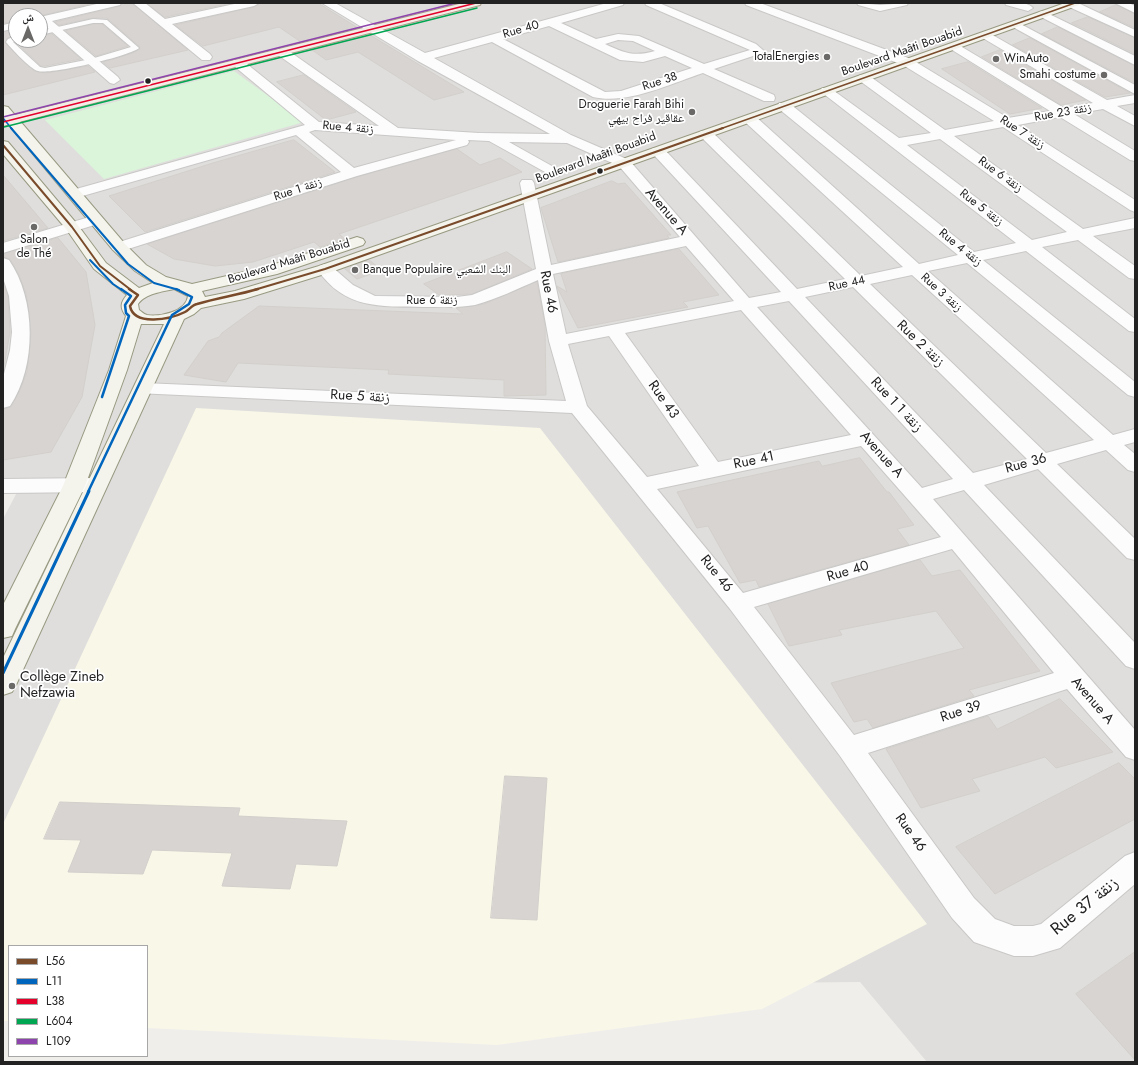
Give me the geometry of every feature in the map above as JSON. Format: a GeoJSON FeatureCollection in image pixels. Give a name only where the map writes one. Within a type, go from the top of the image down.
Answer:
{"type":"FeatureCollection","features":[{"type":"Feature","properties":{"kind":"main road"},"geometry":{"type":"LineString","coordinates":[[5,115],[114,80],[420,3]]}},
{"type":"Feature","properties":{"kind":"main road"},"geometry":{"type":"LineString","coordinates":[[5,115],[238,63],[476,3]]}},
{"type":"Feature","properties":{"kind":"street"},"geometry":{"type":"LineString","coordinates":[[48,19],[116,3]]}},
{"type":"Feature","properties":{"kind":"street"},"geometry":{"type":"LineString","coordinates":[[138,3],[206,57]]}},
{"type":"Feature","properties":{"kind":"street"},"geometry":{"type":"LineString","coordinates":[[163,24],[254,3]]}},
{"type":"Feature","properties":{"kind":"street"},"geometry":{"type":"LineString","coordinates":[[326,3],[569,139]]}},
{"type":"Feature","properties":{"kind":"street","name":"Rue 40"},"geometry":{"type":"LineString","coordinates":[[422,58],[619,3]]}},
{"type":"Feature","properties":{"kind":"street","name":"Rue 38"},"geometry":{"type":"LineString","coordinates":[[492,38],[597,94],[605,96],[622,95],[758,51],[752,46],[650,3]]}},
{"type":"Feature","properties":{"kind":"street","name":"Rue 7 زنقة"},"geometry":{"type":"LineString","coordinates":[[750,3],[907,62],[1006,123],[1135,207]]}},
{"type":"Feature","properties":{"kind":"street"},"geometry":{"type":"LineString","coordinates":[[766,9],[785,3]]}},
{"type":"Feature","properties":{"kind":"street"},"geometry":{"type":"LineString","coordinates":[[862,3],[880,8],[902,3]]}},
{"type":"Feature","properties":{"kind":"street"},"geometry":{"type":"LineString","coordinates":[[1010,3],[1028,8]]}},
{"type":"Feature","properties":{"kind":"street"},"geometry":{"type":"LineString","coordinates":[[1120,3],[1135,10]]}},
{"type":"Feature","properties":{"kind":"street"},"geometry":{"type":"LineString","coordinates":[[1073,4],[1135,34]]}},
{"type":"Feature","properties":{"kind":"street","name":"Boulevard Maâti Bouabid"},"geometry":{"type":"LineString","coordinates":[[187,305],[238,295],[325,269],[523,189],[624,156],[658,151],[701,129],[770,98],[1028,8],[1043,9],[1073,4]]}},
{"type":"Feature","properties":{"kind":"street"},"geometry":{"type":"LineString","coordinates":[[1043,9],[1135,61]]}},
{"type":"Feature","properties":{"kind":"street","name":"Boulevard Maâti Bouabid"},"geometry":{"type":"LineString","coordinates":[[701,129],[750,119],[985,35],[1014,24],[1043,9]]}},
{"type":"Feature","properties":{"kind":"street"},"geometry":{"type":"LineString","coordinates":[[550,22],[630,59],[643,58],[665,52]]}},
{"type":"Feature","properties":{"kind":"street"},"geometry":{"type":"LineString","coordinates":[[48,24],[114,80]]}},
{"type":"Feature","properties":{"kind":"street"},"geometry":{"type":"LineString","coordinates":[[1014,24],[1135,90]]}},
{"type":"Feature","properties":{"kind":"street"},"geometry":{"type":"LineString","coordinates":[[985,35],[1135,122]]}},
{"type":"Feature","properties":{"kind":"street"},"geometry":{"type":"LineString","coordinates":[[594,43],[618,37],[630,36],[770,98]]}},
{"type":"Feature","properties":{"kind":"street"},"geometry":{"type":"LineString","coordinates":[[953,46],[1135,157]]}},
{"type":"Feature","properties":{"kind":"street"},"geometry":{"type":"LineString","coordinates":[[282,52],[396,132]]}},
{"type":"Feature","properties":{"kind":"street"},"geometry":{"type":"LineString","coordinates":[[238,63],[315,126]]}},
{"type":"Feature","properties":{"kind":"street","name":"Rue 6 زنقة"},"geometry":{"type":"LineString","coordinates":[[864,78],[1135,274]]}},
{"type":"Feature","properties":{"kind":"street","name":"Rue 5 زنقة"},"geometry":{"type":"LineString","coordinates":[[826,91],[1135,327]]}},
{"type":"Feature","properties":{"kind":"street","name":"Rue 23 زنقة"},"geometry":{"type":"LineString","coordinates":[[896,143],[1135,100]]}},
{"type":"Feature","properties":{"kind":"street","name":"Rue 4 زنقة"},"geometry":{"type":"LineString","coordinates":[[784,106],[1135,391]]}},
{"type":"Feature","properties":{"kind":"street"},"geometry":{"type":"LineString","coordinates":[[5,115],[134,263],[154,278],[170,285]]}},
{"type":"Feature","properties":{"kind":"street","name":"Rue 3 زنقة"},"geometry":{"type":"LineString","coordinates":[[750,119],[915,269],[1135,465]]}},
{"type":"Feature","properties":{"kind":"street","name":"Rue 4 زنقة"},"geometry":{"type":"LineString","coordinates":[[74,194],[315,126],[485,137],[569,139],[602,155],[624,156]]}},
{"type":"Feature","properties":{"kind":"street","name":"Rue 2 زنقة"},"geometry":{"type":"LineString","coordinates":[[701,129],[856,282],[1135,552]]}},
{"type":"Feature","properties":{"kind":"street"},"geometry":{"type":"LineString","coordinates":[[299,131],[352,173]]}},
{"type":"Feature","properties":{"kind":"street"},"geometry":{"type":"LineString","coordinates":[[485,137],[554,173]]}},
{"type":"Feature","properties":{"kind":"street","name":"Rue 1 زنقة"},"geometry":{"type":"LineString","coordinates":[[119,247],[352,173],[485,137]]}},
{"type":"Feature","properties":{"kind":"street"},"geometry":{"type":"LineString","coordinates":[[3,145],[72,228],[100,266],[116,280],[138,295]]}},
{"type":"Feature","properties":{"kind":"street","name":"Rue 1 زنقة 1"},"geometry":{"type":"LineString","coordinates":[[658,151],[1135,659]]}},
{"type":"Feature","properties":{"kind":"street","name":"Boulevard Maâti Bouabid"},"geometry":{"type":"LineString","coordinates":[[589,160],[602,155]]}},
{"type":"Feature","properties":{"kind":"street","name":"Avenue A"},"geometry":{"type":"LineString","coordinates":[[624,156],[690,240],[957,540],[1072,677],[1135,749]]}},
{"type":"Feature","properties":{"kind":"street","name":"Boulevard Maâti Bouabid"},"geometry":{"type":"LineString","coordinates":[[523,189],[554,173],[568,168]]}},
{"type":"Feature","properties":{"kind":"street","name":"Rue 46"},"geometry":{"type":"LineString","coordinates":[[523,189],[544,271],[558,341],[578,407],[644,485],[738,603],[849,748],[963,908],[985,931]]}},
{"type":"Feature","properties":{"kind":"street"},"geometry":{"type":"LineString","coordinates":[[3,248],[96,220]]}},
{"type":"Feature","properties":{"kind":"street","name":"Rue 44"},"geometry":{"type":"LineString","coordinates":[[558,341],[856,282],[1135,223]]}},
{"type":"Feature","properties":{"kind":"street","name":"Boulevard Maâti Bouabid"},"geometry":{"type":"LineString","coordinates":[[135,315],[144,319],[156,320],[187,305],[271,270],[368,238]]}},
{"type":"Feature","properties":{"kind":"street","name":"Rue 6 زنقة"},"geometry":{"type":"LineString","coordinates":[[325,269],[353,294],[361,298],[374,301],[457,302],[487,296],[544,271],[690,240]]}},
{"type":"Feature","properties":{"kind":"street"},"geometry":{"type":"LineString","coordinates":[[3,263],[12,276],[19,298],[22,323],[15,370],[3,402]]}},
{"type":"Feature","properties":{"kind":"street"},"geometry":{"type":"LineString","coordinates":[[3,629],[74,486],[118,370],[135,315],[131,311],[130,306],[138,295],[153,288],[170,285],[182,286],[187,305],[143,389],[96,485],[3,685]]}},
{"type":"Feature","properties":{"kind":"street","name":"Rue 43"},"geometry":{"type":"LineString","coordinates":[[614,330],[712,470]]}},
{"type":"Feature","properties":{"kind":"street","name":"Rue 5 زنقة"},"geometry":{"type":"LineString","coordinates":[[143,389],[578,407]]}},
{"type":"Feature","properties":{"kind":"street","name":"Rue 36"},"geometry":{"type":"LineString","coordinates":[[918,496],[1040,460],[1135,435]]}},
{"type":"Feature","properties":{"kind":"street","name":"Rue 41"},"geometry":{"type":"LineString","coordinates":[[644,485],[866,438]]}},
{"type":"Feature","properties":{"kind":"street"},"geometry":{"type":"LineString","coordinates":[[3,486],[96,485]]}},
{"type":"Feature","properties":{"kind":"street","name":"Rue 40"},"geometry":{"type":"LineString","coordinates":[[738,603],[957,540]]}},
{"type":"Feature","properties":{"kind":"street","name":"Rue 39"},"geometry":{"type":"LineString","coordinates":[[849,748],[1072,677]]}},
{"type":"Feature","properties":{"kind":"street","name":"Rue 37 زنقة"},"geometry":{"type":"LineString","coordinates":[[985,931],[1014,942],[1033,941],[1049,937],[1135,866]]}},
{"type":"Feature","properties":{"kind":"lane"},"geometry":{"type":"LineString","coordinates":[[15,48],[38,69],[54,70],[136,48],[105,21],[48,31]]}},
{"type":"Feature","properties":{"kind":"shaded area"},"geometry":{"type":"Polygon","coordinates":[[[3,3],[1135,3],[1135,1062],[927,1062],[860,982],[148,989],[148,945],[8,945],[3,991],[3,519],[24,479],[3,480],[3,3]]]}},
{"type":"Feature","properties":{"kind":"shaded area"},"geometry":{"type":"Polygon","coordinates":[[[196,408],[540,428],[927,924],[762,1009],[497,1045],[148,1028],[148,945],[8,945],[8,1021],[3,1021],[3,824],[196,408]]]}},
{"type":"Feature","properties":{"kind":"green space"},"geometry":{"type":"Polygon","coordinates":[[[234,71],[304,122],[104,179],[45,120],[234,71]]]}},
{"type":"Feature","properties":{"kind":"building"},"geometry":{"type":"Polygon","coordinates":[[[3,3],[94,3],[48,14],[48,8],[8,8],[8,22],[3,23],[3,3]]]}},
{"type":"Feature","properties":{"kind":"building"},"geometry":{"type":"Polygon","coordinates":[[[122,3],[132,3],[188,50],[110,68],[103,62],[133,53],[140,49],[140,47],[107,18],[93,18],[59,25],[55,22],[120,6],[122,3]]]}},
{"type":"Feature","properties":{"kind":"building"},"geometry":{"type":"Polygon","coordinates":[[[147,3],[232,3],[165,17],[147,3]]]}},
{"type":"Feature","properties":{"kind":"building"},"geometry":{"type":"Polygon","coordinates":[[[260,3],[318,3],[358,28],[301,42],[279,27],[203,46],[175,25],[254,7],[260,3]]]}},
{"type":"Feature","properties":{"kind":"building"},"geometry":{"type":"Polygon","coordinates":[[[1116,5],[1135,14],[1135,28],[1100,12],[1116,5]]]}},
{"type":"Feature","properties":{"kind":"building"},"geometry":{"type":"Polygon","coordinates":[[[1088,17],[1135,38],[1135,54],[1072,23],[1088,17]]]}},
{"type":"Feature","properties":{"kind":"building"},"geometry":{"type":"Polygon","coordinates":[[[93,24],[102,24],[128,46],[96,56],[66,31],[93,24]]]}},
{"type":"Feature","properties":{"kind":"building"},"geometry":{"type":"Polygon","coordinates":[[[1058,27],[1135,66],[1135,83],[1042,34],[1058,27]]]}},
{"type":"Feature","properties":{"kind":"building"},"geometry":{"type":"Polygon","coordinates":[[[8,31],[8,38],[5,43],[8,48],[10,48],[34,71],[46,73],[88,66],[95,72],[3,95],[3,32],[8,31]]]}},
{"type":"Feature","properties":{"kind":"building"},"geometry":{"type":"Polygon","coordinates":[[[52,34],[81,59],[41,66],[22,48],[48,48],[48,35],[52,34]]]}},
{"type":"Feature","properties":{"kind":"building"},"geometry":{"type":"Polygon","coordinates":[[[370,35],[464,92],[434,100],[358,52],[326,60],[311,49],[370,35]]]}},
{"type":"Feature","properties":{"kind":"building"},"geometry":{"type":"Polygon","coordinates":[[[1030,38],[1130,93],[1105,97],[1013,45],[1030,38]]]}},
{"type":"Feature","properties":{"kind":"building"},"geometry":{"type":"Polygon","coordinates":[[[1000,50],[1086,100],[1061,105],[982,57],[1000,50]]]}},
{"type":"Feature","properties":{"kind":"building"},"geometry":{"type":"Polygon","coordinates":[[[968,62],[1042,108],[1010,114],[942,69],[968,62]]]}},
{"type":"Feature","properties":{"kind":"building"},"geometry":{"type":"Polygon","coordinates":[[[304,75],[356,112],[326,120],[277,82],[304,75]]]}},
{"type":"Feature","properties":{"kind":"building"},"geometry":{"type":"Polygon","coordinates":[[[294,140],[335,172],[145,232],[109,196],[213,163],[294,140]]]}},
{"type":"Feature","properties":{"kind":"building"},"geometry":{"type":"Polygon","coordinates":[[[457,149],[480,165],[500,158],[522,172],[339,234],[345,239],[320,247],[314,242],[253,262],[215,266],[174,259],[147,244],[357,177],[457,149]]]}},
{"type":"Feature","properties":{"kind":"building"},"geometry":{"type":"Polygon","coordinates":[[[3,175],[48,228],[3,241],[3,175]]]}},
{"type":"Feature","properties":{"kind":"building"},"geometry":{"type":"Polygon","coordinates":[[[612,181],[618,184],[625,183],[671,235],[667,235],[669,238],[558,262],[541,208],[612,181]]]}},
{"type":"Feature","properties":{"kind":"building"},"geometry":{"type":"Polygon","coordinates":[[[58,238],[86,272],[95,325],[82,397],[51,452],[3,460],[3,409],[11,407],[27,372],[31,333],[26,293],[19,275],[10,259],[3,257],[3,254],[58,238]]]}},
{"type":"Feature","properties":{"kind":"building"},"geometry":{"type":"Polygon","coordinates":[[[679,249],[719,295],[683,302],[688,307],[578,328],[557,286],[567,292],[561,274],[679,249]]]}},
{"type":"Feature","properties":{"kind":"building"},"geometry":{"type":"Polygon","coordinates":[[[507,252],[532,269],[472,294],[439,295],[424,284],[507,252]]]}},
{"type":"Feature","properties":{"kind":"building"},"geometry":{"type":"Polygon","coordinates":[[[369,260],[382,270],[357,279],[345,269],[369,260]]]}},
{"type":"Feature","properties":{"kind":"building"},"geometry":{"type":"Polygon","coordinates":[[[537,282],[545,325],[546,395],[504,396],[504,380],[388,374],[389,370],[238,363],[226,382],[184,375],[208,341],[219,337],[222,333],[259,306],[463,314],[456,308],[484,304],[537,282]]]}},
{"type":"Feature","properties":{"kind":"building"},"geometry":{"type":"Polygon","coordinates":[[[3,283],[8,296],[10,332],[3,372],[3,283]]]}},
{"type":"Feature","properties":{"kind":"building"},"geometry":{"type":"Polygon","coordinates":[[[860,458],[887,492],[889,492],[914,525],[897,529],[909,545],[759,587],[756,580],[740,583],[708,526],[697,528],[677,492],[819,461],[822,466],[860,458]]]}},
{"type":"Feature","properties":{"kind":"building"},"geometry":{"type":"Polygon","coordinates":[[[920,560],[932,576],[960,570],[1040,671],[969,690],[974,696],[873,728],[867,719],[854,722],[831,683],[964,648],[936,611],[839,630],[842,635],[789,646],[768,604],[920,560]]]}},
{"type":"Feature","properties":{"kind":"building"},"geometry":{"type":"Polygon","coordinates":[[[1060,699],[1113,752],[1056,768],[1045,757],[972,779],[980,791],[921,808],[886,749],[988,716],[997,729],[1060,699]]]}},
{"type":"Feature","properties":{"kind":"building"},"geometry":{"type":"Polygon","coordinates":[[[1119,763],[1135,779],[1135,819],[995,894],[956,847],[1119,763]]]}},
{"type":"Feature","properties":{"kind":"building"},"geometry":{"type":"Polygon","coordinates":[[[505,776],[547,778],[537,920],[491,918],[505,776]]]}},
{"type":"Feature","properties":{"kind":"building"},"geometry":{"type":"Polygon","coordinates":[[[60,802],[240,808],[238,816],[347,821],[337,866],[296,864],[290,889],[222,886],[232,853],[152,850],[143,874],[68,872],[81,840],[44,839],[60,802]]]}},
{"type":"Feature","properties":{"kind":"building"},"geometry":{"type":"Polygon","coordinates":[[[1135,952],[1135,1060],[1076,994],[1135,952]]]}},
{"type":"Feature","properties":{"kind":"transit line","name":"L109"},"geometry":{"type":"LineString","coordinates":[[3,117],[456,3]]}},
{"type":"Feature","properties":{"kind":"transit line","name":"L38"},"geometry":{"type":"LineString","coordinates":[[3,122],[476,3]]}},
{"type":"Feature","properties":{"kind":"transit line","name":"L56"},"geometry":{"type":"LineString","coordinates":[[3,145],[72,227],[100,266],[116,280],[138,295],[130,306],[131,311],[135,315],[150,320],[163,319],[186,312],[195,304],[238,295],[325,269],[1075,3]]}},
{"type":"Feature","properties":{"kind":"transit line","name":"L604"},"geometry":{"type":"LineString","coordinates":[[4,127],[477,8]]}},
{"type":"Feature","properties":{"kind":"transit line","name":"L11"},"geometry":{"type":"LineString","coordinates":[[3,118],[115,250],[133,268],[158,285],[183,291],[192,297],[189,304],[172,315],[3,673]]}},
{"type":"Feature","properties":{"kind":"transit line","name":"L11"},"geometry":{"type":"LineString","coordinates":[[90,260],[113,284],[131,296],[125,305],[126,313],[129,316],[102,397]]}},
{"type":"Feature","properties":{"kind":"place","name":"TotalEnergies"},"geometry":{"type":"Point","coordinates":[827,57]}},
{"type":"Feature","properties":{"kind":"place","name":"WinAuto"},"geometry":{"type":"Point","coordinates":[996,59]}},
{"type":"Feature","properties":{"kind":"place","name":"Smahi costume"},"geometry":{"type":"Point","coordinates":[1104,75]}},
{"type":"Feature","properties":{"kind":"place","name":"Droguerie Farah Bihi عقاقير فراح بيهي"},"geometry":{"type":"Point","coordinates":[692,112]}},
{"type":"Feature","properties":{"kind":"place","name":"Salon de Thé"},"geometry":{"type":"Point","coordinates":[34,227]}},
{"type":"Feature","properties":{"kind":"place","name":"Banque Populaire البنك الشعبي"},"geometry":{"type":"Point","coordinates":[355,270]}},
{"type":"Feature","properties":{"kind":"place","name":"Collège Zineb Nefzawia"},"geometry":{"type":"Point","coordinates":[12,686]}}]}
